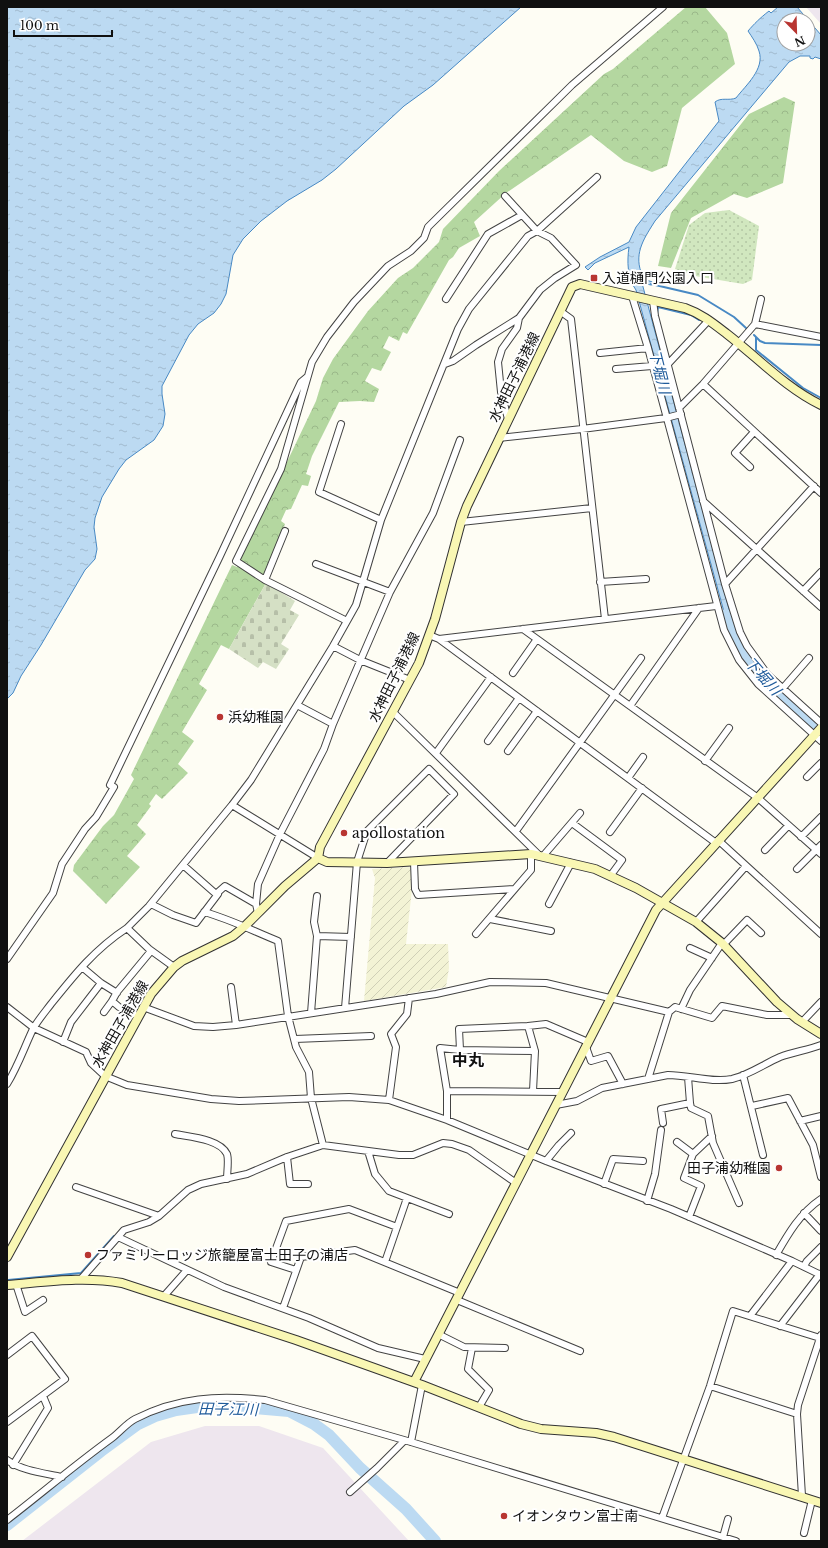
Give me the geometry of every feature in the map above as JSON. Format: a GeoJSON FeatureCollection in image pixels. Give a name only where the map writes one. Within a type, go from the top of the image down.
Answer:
{"type":"FeatureCollection","features":[{"type":"Feature","properties":{"kind":"street"},"geometry":{"type":"LineString","coordinates":[[347,621],[265,580],[236,561],[281,469],[312,362],[327,337],[354,302],[388,266],[411,251],[424,238],[428,227],[572,85],[663,7]]}},
{"type":"Feature","properties":{"kind":"street"},"geometry":{"type":"LineString","coordinates":[[7,1084],[17,1068],[34,1028],[67,984],[99,948],[127,928],[151,904],[251,780],[333,646],[356,605],[381,520],[458,329],[469,309],[528,236],[537,231],[597,177]]}},
{"type":"Feature","properties":{"kind":"street"},"geometry":{"type":"LineString","coordinates":[[445,364],[453,361],[476,344],[519,318],[540,290],[555,278],[576,266],[551,238],[537,231],[505,196]]}},
{"type":"Feature","properties":{"kind":"street"},"geometry":{"type":"LineString","coordinates":[[446,299],[488,234],[522,215]]}},
{"type":"Feature","properties":{"kind":"street","name":"水神田子浦港線"},"geometry":{"type":"LineString","coordinates":[[7,1257],[151,994],[174,967],[182,961],[233,936],[244,928],[257,908],[318,858],[320,847],[419,663],[429,635],[447,576],[461,522],[467,506],[572,287],[580,284],[685,308],[696,312],[709,320],[799,393],[821,405]]}},
{"type":"Feature","properties":{"kind":"street"},"geometry":{"type":"LineString","coordinates":[[634,296],[716,606],[724,630],[731,645],[747,671],[758,684],[821,742]]}},
{"type":"Feature","properties":{"kind":"street"},"geometry":{"type":"LineString","coordinates":[[499,438],[666,418],[680,411],[755,324],[761,299]]}},
{"type":"Feature","properties":{"kind":"street"},"geometry":{"type":"LineString","coordinates":[[650,300],[725,584],[740,632],[747,646],[768,675],[821,723]]}},
{"type":"Feature","properties":{"kind":"street"},"geometry":{"type":"LineString","coordinates":[[560,311],[571,319],[582,429],[605,619]]}},
{"type":"Feature","properties":{"kind":"street"},"geometry":{"type":"LineString","coordinates":[[508,419],[501,392],[498,362],[502,349],[517,328],[519,318]]}},
{"type":"Feature","properties":{"kind":"street"},"geometry":{"type":"LineString","coordinates":[[668,364],[709,320]]}},
{"type":"Feature","properties":{"kind":"street"},"geometry":{"type":"LineString","coordinates":[[755,324],[821,338]]}},
{"type":"Feature","properties":{"kind":"street"},"geometry":{"type":"LineString","coordinates":[[600,353],[648,348]]}},
{"type":"Feature","properties":{"kind":"street"},"geometry":{"type":"LineString","coordinates":[[616,370],[652,366]]}},
{"type":"Feature","properties":{"kind":"street"},"geometry":{"type":"LineString","coordinates":[[7,959],[53,893],[62,864],[85,829],[96,817],[114,788],[110,785],[301,382],[307,377]]}},
{"type":"Feature","properties":{"kind":"street"},"geometry":{"type":"LineString","coordinates":[[702,384],[821,493]]}},
{"type":"Feature","properties":{"kind":"street"},"geometry":{"type":"LineString","coordinates":[[341,424],[319,492],[381,520]]}},
{"type":"Feature","properties":{"kind":"street"},"geometry":{"type":"LineString","coordinates":[[750,467],[735,453],[754,432]]}},
{"type":"Feature","properties":{"kind":"street"},"geometry":{"type":"LineString","coordinates":[[257,908],[258,884],[280,834],[324,748],[390,592],[433,513],[460,440]]}},
{"type":"Feature","properties":{"kind":"street"},"geometry":{"type":"LineString","coordinates":[[725,584],[814,486]]}},
{"type":"Feature","properties":{"kind":"street"},"geometry":{"type":"LineString","coordinates":[[703,501],[821,607]]}},
{"type":"Feature","properties":{"kind":"street"},"geometry":{"type":"LineString","coordinates":[[461,522],[592,508]]}},
{"type":"Feature","properties":{"kind":"street"},"geometry":{"type":"LineString","coordinates":[[265,580],[285,531]]}},
{"type":"Feature","properties":{"kind":"street"},"geometry":{"type":"LineString","coordinates":[[316,564],[390,592]]}},
{"type":"Feature","properties":{"kind":"street"},"geometry":{"type":"LineString","coordinates":[[803,591],[821,572]]}},
{"type":"Feature","properties":{"kind":"street"},"geometry":{"type":"LineString","coordinates":[[600,582],[646,579]]}},
{"type":"Feature","properties":{"kind":"street"},"geometry":{"type":"LineString","coordinates":[[439,639],[716,606]]}},
{"type":"Feature","properties":{"kind":"street"},"geometry":{"type":"LineString","coordinates":[[630,706],[699,608]]}},
{"type":"Feature","properties":{"kind":"street"},"geometry":{"type":"LineString","coordinates":[[523,629],[758,798],[818,852]]}},
{"type":"Feature","properties":{"kind":"street"},"geometry":{"type":"LineString","coordinates":[[429,635],[439,639],[717,842],[746,866],[821,934]]}},
{"type":"Feature","properties":{"kind":"street"},"geometry":{"type":"LineString","coordinates":[[513,674],[538,639]]}},
{"type":"Feature","properties":{"kind":"street"},"geometry":{"type":"LineString","coordinates":[[333,646],[360,660],[410,680]]}},
{"type":"Feature","properties":{"kind":"street"},"geometry":{"type":"LineString","coordinates":[[516,831],[641,658]]}},
{"type":"Feature","properties":{"kind":"street"},"geometry":{"type":"LineString","coordinates":[[783,688],[809,658]]}},
{"type":"Feature","properties":{"kind":"street"},"geometry":{"type":"LineString","coordinates":[[436,753],[490,677]]}},
{"type":"Feature","properties":{"kind":"street"},"geometry":{"type":"LineString","coordinates":[[488,741],[520,698]]}},
{"type":"Feature","properties":{"kind":"street"},"geometry":{"type":"LineString","coordinates":[[297,705],[333,724]]}},
{"type":"Feature","properties":{"kind":"street"},"geometry":{"type":"LineString","coordinates":[[508,750],[537,711]]}},
{"type":"Feature","properties":{"kind":"street"},"geometry":{"type":"LineString","coordinates":[[393,712],[542,856]]}},
{"type":"Feature","properties":{"kind":"street"},"geometry":{"type":"LineString","coordinates":[[705,760],[729,728]]}},
{"type":"Feature","properties":{"kind":"street"},"geometry":{"type":"LineString","coordinates":[[411,1442],[418,1383],[425,1359],[656,910],[821,728]]}},
{"type":"Feature","properties":{"kind":"street"},"geometry":{"type":"LineString","coordinates":[[628,778],[643,757]]}},
{"type":"Feature","properties":{"kind":"street"},"geometry":{"type":"LineString","coordinates":[[807,778],[821,763]]}},
{"type":"Feature","properties":{"kind":"street"},"geometry":{"type":"LineString","coordinates":[[345,1008],[357,862],[367,831],[429,769],[454,794],[387,862]]}},
{"type":"Feature","properties":{"kind":"street"},"geometry":{"type":"LineString","coordinates":[[610,832],[642,788]]}},
{"type":"Feature","properties":{"kind":"street"},"geometry":{"type":"LineString","coordinates":[[232,805],[318,858],[327,862],[414,862],[531,854],[595,869],[636,888],[696,922],[723,944],[777,1002],[792,1015],[821,1034]]}},
{"type":"Feature","properties":{"kind":"street"},"geometry":{"type":"LineString","coordinates":[[542,856],[580,813]]}},
{"type":"Feature","properties":{"kind":"street"},"geometry":{"type":"LineString","coordinates":[[801,837],[821,817]]}},
{"type":"Feature","properties":{"kind":"street"},"geometry":{"type":"LineString","coordinates":[[572,823],[622,860],[611,876]]}},
{"type":"Feature","properties":{"kind":"street"},"geometry":{"type":"LineString","coordinates":[[765,850],[788,826]]}},
{"type":"Feature","properties":{"kind":"street"},"geometry":{"type":"LineString","coordinates":[[797,869],[818,852],[821,845]]}},
{"type":"Feature","properties":{"kind":"street"},"geometry":{"type":"LineString","coordinates":[[476,934],[490,920],[531,870],[531,854]]}},
{"type":"Feature","properties":{"kind":"street"},"geometry":{"type":"LineString","coordinates":[[414,862],[415,889],[418,895],[514,889]]}},
{"type":"Feature","properties":{"kind":"street"},"geometry":{"type":"LineString","coordinates":[[549,904],[571,863]]}},
{"type":"Feature","properties":{"kind":"street"},"geometry":{"type":"LineString","coordinates":[[183,865],[216,894],[218,894]]}},
{"type":"Feature","properties":{"kind":"street"},"geometry":{"type":"LineString","coordinates":[[696,922],[746,866]]}},
{"type":"Feature","properties":{"kind":"street"},"geometry":{"type":"LineString","coordinates":[[151,904],[173,915],[196,923],[225,886],[257,908]]}},
{"type":"Feature","properties":{"kind":"street"},"geometry":{"type":"LineString","coordinates":[[311,1013],[317,936],[314,922],[317,896]]}},
{"type":"Feature","properties":{"kind":"street"},"geometry":{"type":"LineString","coordinates":[[204,912],[232,921],[244,928],[278,941],[288,1016],[296,1047],[309,1072],[311,1098],[323,1145]]}},
{"type":"Feature","properties":{"kind":"street"},"geometry":{"type":"LineString","coordinates":[[490,920],[551,931]]}},
{"type":"Feature","properties":{"kind":"street"},"geometry":{"type":"LineString","coordinates":[[681,1009],[690,990],[712,958],[723,944],[747,920],[761,933]]}},
{"type":"Feature","properties":{"kind":"street"},"geometry":{"type":"LineString","coordinates":[[127,928],[151,951],[174,967]]}},
{"type":"Feature","properties":{"kind":"street"},"geometry":{"type":"LineString","coordinates":[[317,936],[351,937]]}},
{"type":"Feature","properties":{"kind":"street"},"geometry":{"type":"LineString","coordinates":[[690,948],[712,958]]}},
{"type":"Feature","properties":{"kind":"street"},"geometry":{"type":"LineString","coordinates":[[104,1012],[117,993],[151,951]]}},
{"type":"Feature","properties":{"kind":"street"},"geometry":{"type":"LineString","coordinates":[[82,967],[101,983],[117,993]]}},
{"type":"Feature","properties":{"kind":"street"},"geometry":{"type":"LineString","coordinates":[[143,1007],[194,1026],[213,1027],[236,1025],[409,998],[490,982],[546,983],[669,1012]]}},
{"type":"Feature","properties":{"kind":"street"},"geometry":{"type":"LineString","coordinates":[[63,1042],[71,1022],[101,983]]}},
{"type":"Feature","properties":{"kind":"street"},"geometry":{"type":"LineString","coordinates":[[232,987],[236,1025]]}},
{"type":"Feature","properties":{"kind":"street"},"geometry":{"type":"LineString","coordinates":[[389,1100],[396,1047],[391,1034],[407,1014],[409,998]]}},
{"type":"Feature","properties":{"kind":"street"},"geometry":{"type":"LineString","coordinates":[[112,1001],[119,1007],[134,1014]]}},
{"type":"Feature","properties":{"kind":"street"},"geometry":{"type":"LineString","coordinates":[[802,1022],[821,1002]]}},
{"type":"Feature","properties":{"kind":"street"},"geometry":{"type":"LineString","coordinates":[[648,1079],[669,1012],[675,1007],[712,1018],[722,1006],[767,1015],[792,1015]]}},
{"type":"Feature","properties":{"kind":"street"},"geometry":{"type":"LineString","coordinates":[[7,1007],[34,1028],[86,1052],[91,1063],[105,1076],[126,1085],[211,1099],[239,1101],[349,1097],[389,1100],[447,1120],[530,1155],[689,1217],[804,1266],[820,1275],[780,1326]]}},
{"type":"Feature","properties":{"kind":"street"},"geometry":{"type":"LineString","coordinates":[[460,1050],[459,1029],[546,1024],[587,1044]]}},
{"type":"Feature","properties":{"kind":"street"},"geometry":{"type":"LineString","coordinates":[[528,1026],[534,1051],[533,1091]]}},
{"type":"Feature","properties":{"kind":"street"},"geometry":{"type":"LineString","coordinates":[[295,1039],[370,1036]]}},
{"type":"Feature","properties":{"kind":"street"},"geometry":{"type":"LineString","coordinates":[[587,1044],[591,1061],[608,1056],[623,1084]]}},
{"type":"Feature","properties":{"kind":"street"},"geometry":{"type":"LineString","coordinates":[[556,1104],[576,1101],[602,1088],[668,1075],[705,1079],[732,1079],[743,1076],[780,1057],[821,1045]]}},
{"type":"Feature","properties":{"kind":"street"},"geometry":{"type":"LineString","coordinates":[[447,1120],[447,1091],[440,1048],[460,1050],[534,1051]]}},
{"type":"Feature","properties":{"kind":"street"},"geometry":{"type":"LineString","coordinates":[[743,1076],[752,1106],[763,1155]]}},
{"type":"Feature","properties":{"kind":"street"},"geometry":{"type":"LineString","coordinates":[[688,1077],[691,1108],[708,1116],[713,1143],[739,1203]]}},
{"type":"Feature","properties":{"kind":"street"},"geometry":{"type":"LineString","coordinates":[[447,1091],[563,1092]]}},
{"type":"Feature","properties":{"kind":"street"},"geometry":{"type":"LineString","coordinates":[[752,1106],[788,1098],[813,1145],[821,1177]]}},
{"type":"Feature","properties":{"kind":"street"},"geometry":{"type":"LineString","coordinates":[[663,1123],[661,1109],[690,1103]]}},
{"type":"Feature","properties":{"kind":"street"},"geometry":{"type":"LineString","coordinates":[[800,1121],[821,1116]]}},
{"type":"Feature","properties":{"kind":"street"},"geometry":{"type":"LineString","coordinates":[[647,1201],[655,1174],[661,1130]]}},
{"type":"Feature","properties":{"kind":"street"},"geometry":{"type":"LineString","coordinates":[[546,1161],[571,1133]]}},
{"type":"Feature","properties":{"kind":"street"},"geometry":{"type":"LineString","coordinates":[[175,1134],[220,1144],[227,1155],[227,1179]]}},
{"type":"Feature","properties":{"kind":"street"},"geometry":{"type":"LineString","coordinates":[[689,1217],[701,1186],[684,1178],[693,1154],[712,1136]]}},
{"type":"Feature","properties":{"kind":"street"},"geometry":{"type":"LineString","coordinates":[[677,1142],[693,1154]]}},
{"type":"Feature","properties":{"kind":"street"},"geometry":{"type":"LineString","coordinates":[[80,1279],[124,1230],[149,1222],[159,1216],[188,1190],[201,1184],[247,1174],[287,1157],[323,1145],[399,1155],[413,1155],[443,1143],[452,1144],[469,1150],[516,1183]]}},
{"type":"Feature","properties":{"kind":"street"},"geometry":{"type":"LineString","coordinates":[[368,1151],[375,1174],[381,1183],[390,1191],[449,1214]]}},
{"type":"Feature","properties":{"kind":"street"},"geometry":{"type":"LineString","coordinates":[[287,1157],[290,1184],[308,1184]]}},
{"type":"Feature","properties":{"kind":"street"},"geometry":{"type":"LineString","coordinates":[[604,1184],[613,1159],[643,1160]]}},
{"type":"Feature","properties":{"kind":"street"},"geometry":{"type":"LineString","coordinates":[[76,1187],[159,1216]]}},
{"type":"Feature","properties":{"kind":"street"},"geometry":{"type":"LineString","coordinates":[[385,1262],[407,1198]]}},
{"type":"Feature","properties":{"kind":"street"},"geometry":{"type":"LineString","coordinates":[[776,1255],[790,1231],[804,1213],[821,1199]]}},
{"type":"Feature","properties":{"kind":"street"},"geometry":{"type":"LineString","coordinates":[[296,1270],[271,1262],[286,1221],[349,1209],[396,1228]]}},
{"type":"Feature","properties":{"kind":"street"},"geometry":{"type":"LineString","coordinates":[[804,1213],[821,1231]]}},
{"type":"Feature","properties":{"kind":"street"},"geometry":{"type":"LineString","coordinates":[[118,1237],[224,1287],[308,1318],[378,1348],[425,1359]]}},
{"type":"Feature","properties":{"kind":"street"},"geometry":{"type":"LineString","coordinates":[[804,1266],[806,1261],[821,1247]]}},
{"type":"Feature","properties":{"kind":"street"},"geometry":{"type":"LineString","coordinates":[[282,1308],[301,1257],[355,1250],[385,1262],[580,1351]]}},
{"type":"Feature","properties":{"kind":"street"},"geometry":{"type":"LineString","coordinates":[[750,1316],[792,1261]]}},
{"type":"Feature","properties":{"kind":"street"},"geometry":{"type":"LineString","coordinates":[[164,1296],[187,1270]]}},
{"type":"Feature","properties":{"kind":"street"},"geometry":{"type":"LineString","coordinates":[[7,1285],[80,1279],[108,1280],[122,1283],[296,1340],[418,1383],[520,1424],[541,1429],[596,1433],[614,1437],[821,1503]]}},
{"type":"Feature","properties":{"kind":"street"},"geometry":{"type":"LineString","coordinates":[[16,1284],[25,1312],[43,1300]]}},
{"type":"Feature","properties":{"kind":"street"},"geometry":{"type":"LineString","coordinates":[[662,1518],[710,1386],[733,1311],[780,1326],[821,1336],[798,1405],[797,1414],[802,1496]]}},
{"type":"Feature","properties":{"kind":"street"},"geometry":{"type":"LineString","coordinates":[[438,1334],[464,1347],[505,1348]]}},
{"type":"Feature","properties":{"kind":"street"},"geometry":{"type":"LineString","coordinates":[[7,1422],[65,1379],[32,1336],[8,1353]]}},
{"type":"Feature","properties":{"kind":"street"},"geometry":{"type":"LineString","coordinates":[[472,1348],[468,1369],[489,1390],[479,1407]]}},
{"type":"Feature","properties":{"kind":"street"},"geometry":{"type":"LineString","coordinates":[[710,1386],[797,1414]]}},
{"type":"Feature","properties":{"kind":"street"},"geometry":{"type":"LineString","coordinates":[[13,1465],[48,1408],[43,1396]]}},
{"type":"Feature","properties":{"kind":"street"},"geometry":{"type":"LineString","coordinates":[[7,1520],[134,1420],[159,1409],[179,1403],[212,1397],[240,1397],[265,1400],[411,1442],[736,1541]]}},
{"type":"Feature","properties":{"kind":"street"},"geometry":{"type":"LineString","coordinates":[[350,1492],[404,1440]]}},
{"type":"Feature","properties":{"kind":"street"},"geometry":{"type":"LineString","coordinates":[[7,1460],[13,1465],[62,1477]]}},
{"type":"Feature","properties":{"kind":"street"},"geometry":{"type":"LineString","coordinates":[[804,1533],[812,1500]]}},
{"type":"Feature","properties":{"kind":"street"},"geometry":{"type":"LineString","coordinates":[[723,1537],[728,1519]]}},
{"type":"Feature","properties":{"kind":"shaded area"},"geometry":{"type":"Polygon","coordinates":[[[806,7],[821,7],[821,24],[816,18],[816,12],[810,12],[806,7]]]}},
{"type":"Feature","properties":{"kind":"shaded area"},"geometry":{"type":"Polygon","coordinates":[[[205,1426],[259,1426],[323,1448],[409,1541],[22,1541],[151,1442],[205,1426]]]}},
{"type":"Feature","properties":{"kind":"green space"},"geometry":{"type":"Polygon","coordinates":[[[686,7],[705,7],[727,33],[735,64],[682,108],[667,166],[652,172],[624,161],[591,135],[506,193],[474,222],[480,236],[459,248],[449,260],[407,334],[403,332],[399,341],[389,336],[383,348],[391,352],[381,371],[372,368],[365,381],[379,389],[374,402],[339,402],[312,456],[306,474],[311,476],[308,486],[302,485],[291,509],[286,510],[281,521],[285,524],[262,581],[266,583],[229,649],[221,645],[199,684],[207,690],[182,732],[194,741],[178,764],[188,773],[162,799],[156,794],[149,804],[151,806],[137,825],[146,834],[127,856],[140,867],[106,904],[73,871],[74,865],[103,826],[114,815],[134,779],[131,775],[232,565],[237,567],[316,401],[323,378],[333,359],[368,311],[398,278],[413,268],[439,242],[443,229],[499,171],[604,74],[613,69],[686,7]]]}},
{"type":"Feature","properties":{"kind":"green space"},"geometry":{"type":"Polygon","coordinates":[[[784,97],[795,102],[783,183],[747,198],[734,194],[691,218],[671,268],[658,266],[671,213],[749,114],[784,97]]]}},
{"type":"Feature","properties":{"kind":"green space"},"geometry":{"type":"Polygon","coordinates":[[[729,210],[759,226],[752,280],[743,284],[695,276],[675,269],[689,225],[705,213],[729,210]]]}},
{"type":"Feature","properties":{"kind":"green space"},"geometry":{"type":"Polygon","coordinates":[[[266,583],[295,601],[290,610],[299,615],[281,644],[289,649],[276,669],[263,662],[258,668],[229,649],[266,583]]]}},
{"type":"Feature","properties":{"kind":"green space"},"geometry":{"type":"Polygon","coordinates":[[[410,867],[413,880],[406,944],[448,944],[449,968],[446,987],[364,1001],[375,878],[372,869],[410,867]]]}},
{"type":"Feature","properties":{"kind":"water"},"geometry":{"type":"Polygon","coordinates":[[[7,7],[521,7],[433,85],[404,106],[336,169],[322,180],[287,201],[261,221],[243,239],[233,255],[226,294],[221,304],[214,313],[198,324],[189,335],[162,386],[165,414],[163,426],[154,440],[126,460],[102,497],[95,518],[94,527],[97,549],[95,559],[85,570],[21,676],[13,693],[7,699],[7,7]]]}},
{"type":"Feature","properties":{"kind":"water"},"geometry":{"type":"Polygon","coordinates":[[[778,7],[797,7],[801,12],[776,12],[776,52],[816,52],[816,29],[821,35],[821,59],[815,57],[813,59],[810,58],[810,56],[800,56],[789,62],[655,221],[642,245],[639,258],[641,272],[646,280],[656,283],[651,285],[642,283],[734,628],[729,630],[636,290],[629,275],[629,247],[595,263],[588,270],[585,267],[600,257],[629,242],[636,227],[719,121],[715,102],[736,98],[754,76],[760,58],[757,46],[748,31],[769,11],[771,13],[778,7]]]}},
{"type":"Feature","properties":{"kind":"waterway"},"geometry":{"type":"LineString","coordinates":[[651,284],[698,295],[734,317],[746,328]]}},
{"type":"Feature","properties":{"kind":"waterway"},"geometry":{"type":"LineString","coordinates":[[657,314],[658,307],[691,315],[699,320]]}},
{"type":"Feature","properties":{"kind":"waterway"},"geometry":{"type":"LineString","coordinates":[[754,335],[760,341],[765,343],[821,345]]}},
{"type":"Feature","properties":{"kind":"waterway"},"geometry":{"type":"LineString","coordinates":[[756,337],[756,350],[803,388],[821,398]]}},
{"type":"Feature","properties":{"kind":"waterway","name":"下堀川"},"geometry":{"type":"LineString","coordinates":[[726,615],[734,641],[752,668],[774,691],[821,733]]}},
{"type":"Feature","properties":{"kind":"waterway"},"geometry":{"type":"LineString","coordinates":[[8,1280],[81,1273],[114,1236]]}},
{"type":"Feature","properties":{"kind":"waterway","name":"田子江川"},"geometry":{"type":"LineString","coordinates":[[7,1525],[101,1451],[138,1424],[155,1416],[176,1410],[211,1405],[289,1411],[314,1424],[329,1435],[360,1468],[406,1509],[435,1541]]}},
{"type":"Feature","properties":{"kind":"place","name":"入道樋門公園入口"},"geometry":{"type":"Point","coordinates":[594,278]}},
{"type":"Feature","properties":{"kind":"place","name":"浜幼稚園"},"geometry":{"type":"Point","coordinates":[220,717]}},
{"type":"Feature","properties":{"kind":"place","name":"apollostation"},"geometry":{"type":"Point","coordinates":[344,833]}},
{"type":"Feature","properties":{"kind":"place","name":"田子浦幼稚園"},"geometry":{"type":"Point","coordinates":[779,1168]}},
{"type":"Feature","properties":{"kind":"place","name":"ファミリーロッジ旅籠屋富士田子の浦店"},"geometry":{"type":"Point","coordinates":[88,1255]}},
{"type":"Feature","properties":{"kind":"place","name":"イオンタウン富士南"},"geometry":{"type":"Point","coordinates":[504,1516]}},
{"type":"Feature","properties":{"kind":"district","name":"中丸"},"geometry":{"type":"Point","coordinates":[468,1060]}}]}
